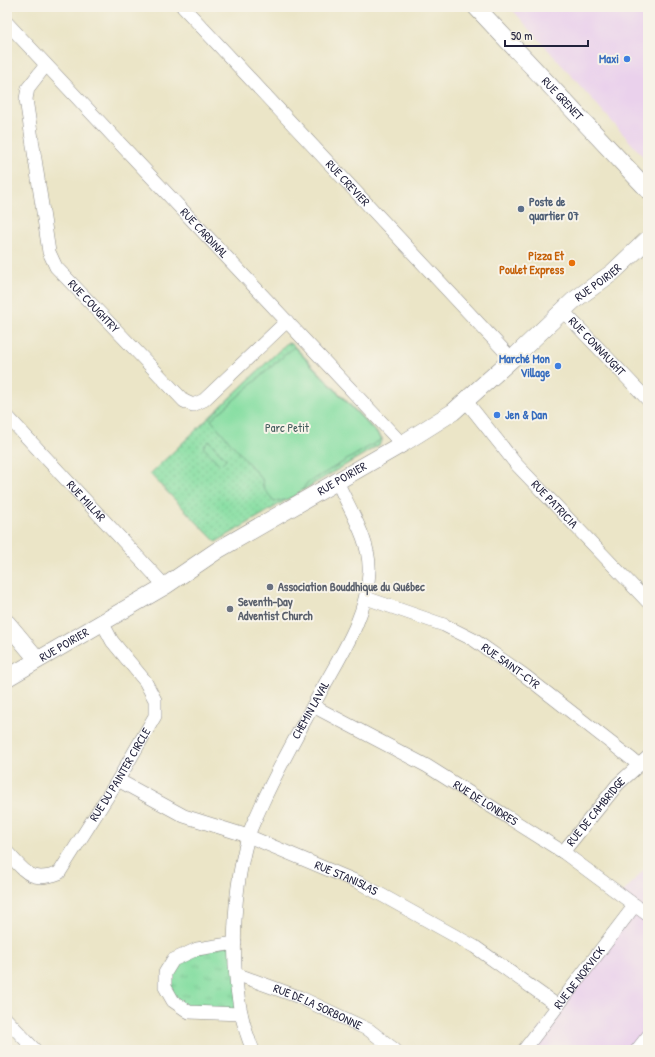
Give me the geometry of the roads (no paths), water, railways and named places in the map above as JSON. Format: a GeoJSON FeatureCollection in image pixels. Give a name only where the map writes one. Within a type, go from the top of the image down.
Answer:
{"type":"FeatureCollection","features":[{"type":"Feature","properties":{"kind":"street","name":"RUE CREVIER"},"geometry":{"type":"LineString","coordinates":[[183,7],[512,359]]}},
{"type":"Feature","properties":{"kind":"street","name":"RUE GRENET"},"geometry":{"type":"LineString","coordinates":[[476,7],[648,190]]}},
{"type":"Feature","properties":{"kind":"street","name":"RUE CARDINAL"},"geometry":{"type":"LineString","coordinates":[[7,23],[402,444]]}},
{"type":"Feature","properties":{"kind":"street","name":"RUE COUGHTRY"},"geometry":{"type":"LineString","coordinates":[[46,65],[28,88],[26,99],[49,252],[56,267],[184,401],[193,405],[204,400],[287,321]]}},
{"type":"Feature","properties":{"kind":"street","name":"RUE POIRIER"},"geometry":{"type":"LineString","coordinates":[[7,678],[37,659],[165,586],[218,550],[402,444],[453,412],[563,311],[612,273],[648,239]]}},
{"type":"Feature","properties":{"kind":"street","name":"RUE CONNAUGHT"},"geometry":{"type":"LineString","coordinates":[[563,311],[648,400]]}},
{"type":"Feature","properties":{"kind":"street","name":"RUE PATRICIA"},"geometry":{"type":"LineString","coordinates":[[466,401],[516,464],[648,602]]}},
{"type":"Feature","properties":{"kind":"street","name":"RUE MILLAR"},"geometry":{"type":"LineString","coordinates":[[7,416],[165,586]]}},
{"type":"Feature","properties":{"kind":"street","name":"CHEMIN LAVAL"},"geometry":{"type":"LineString","coordinates":[[253,1050],[241,1014],[236,974],[235,943],[238,885],[248,836],[271,783],[355,630],[366,598],[369,571],[367,549],[337,481]]}},
{"type":"Feature","properties":{"kind":"street","name":"RUE SAINT-CYR"},"geometry":{"type":"LineString","coordinates":[[366,598],[436,622],[474,640],[643,761]]}},
{"type":"Feature","properties":{"kind":"street","name":"RUE DU PAINTER CIRCLE"},"geometry":{"type":"LineString","coordinates":[[7,852],[30,875],[45,878],[58,873],[118,780],[155,716],[155,700],[145,681],[112,641],[102,622]]}},
{"type":"Feature","properties":{"kind":"street"},"geometry":{"type":"LineString","coordinates":[[7,623],[37,659]]}},
{"type":"Feature","properties":{"kind":"street","name":"RUE DE LONDRES"},"geometry":{"type":"LineString","coordinates":[[313,706],[427,766],[563,852],[648,915]]}},
{"type":"Feature","properties":{"kind":"street","name":"RUE DE CAMBRIDGE"},"geometry":{"type":"LineString","coordinates":[[563,852],[598,808],[643,761]]}},
{"type":"Feature","properties":{"kind":"street","name":"RUE STANISLAS"},"geometry":{"type":"LineString","coordinates":[[118,780],[184,816],[248,836],[360,883],[475,947],[558,1006]]}},
{"type":"Feature","properties":{"kind":"street","name":"RUE DE NORVICK"},"geometry":{"type":"LineString","coordinates":[[524,1050],[635,905]]}},
{"type":"Feature","properties":{"kind":"street"},"geometry":{"type":"LineString","coordinates":[[235,943],[197,949],[173,960],[165,973],[164,987],[173,1001],[189,1012],[241,1014]]}},
{"type":"Feature","properties":{"kind":"street","name":"RUE DE LA SORBONNE"},"geometry":{"type":"LineString","coordinates":[[236,974],[299,997],[369,1030],[395,1050]]}},
{"type":"Feature","properties":{"kind":"street"},"geometry":{"type":"LineString","coordinates":[[7,1020],[35,1050]]}},
{"type":"Feature","properties":{"kind":"street"},"geometry":{"type":"LineString","coordinates":[[637,1050],[648,1036]]}},
{"type":"Feature","properties":{"kind":"place","name":"Maxi"},"geometry":{"type":"Point","coordinates":[627,59]}},
{"type":"Feature","properties":{"kind":"place","name":"Poste de quartier 07"},"geometry":{"type":"Point","coordinates":[521,209]}},
{"type":"Feature","properties":{"kind":"place","name":"Pizza Et Poulet Express"},"geometry":{"type":"Point","coordinates":[572,263]}},
{"type":"Feature","properties":{"kind":"place","name":"Marché Mon Village"},"geometry":{"type":"Point","coordinates":[558,366]}},
{"type":"Feature","properties":{"kind":"place","name":"Jen & Dan"},"geometry":{"type":"Point","coordinates":[497,415]}},
{"type":"Feature","properties":{"kind":"place","name":"Association Bouddhique du Québec"},"geometry":{"type":"Point","coordinates":[270,587]}},
{"type":"Feature","properties":{"kind":"place","name":"Seventh-Day Adventist Church"},"geometry":{"type":"Point","coordinates":[230,609]}},
{"type":"Feature","properties":{"kind":"park label","name":"Parc Petit"},"geometry":{"type":"Point","coordinates":[287,428]}}]}
